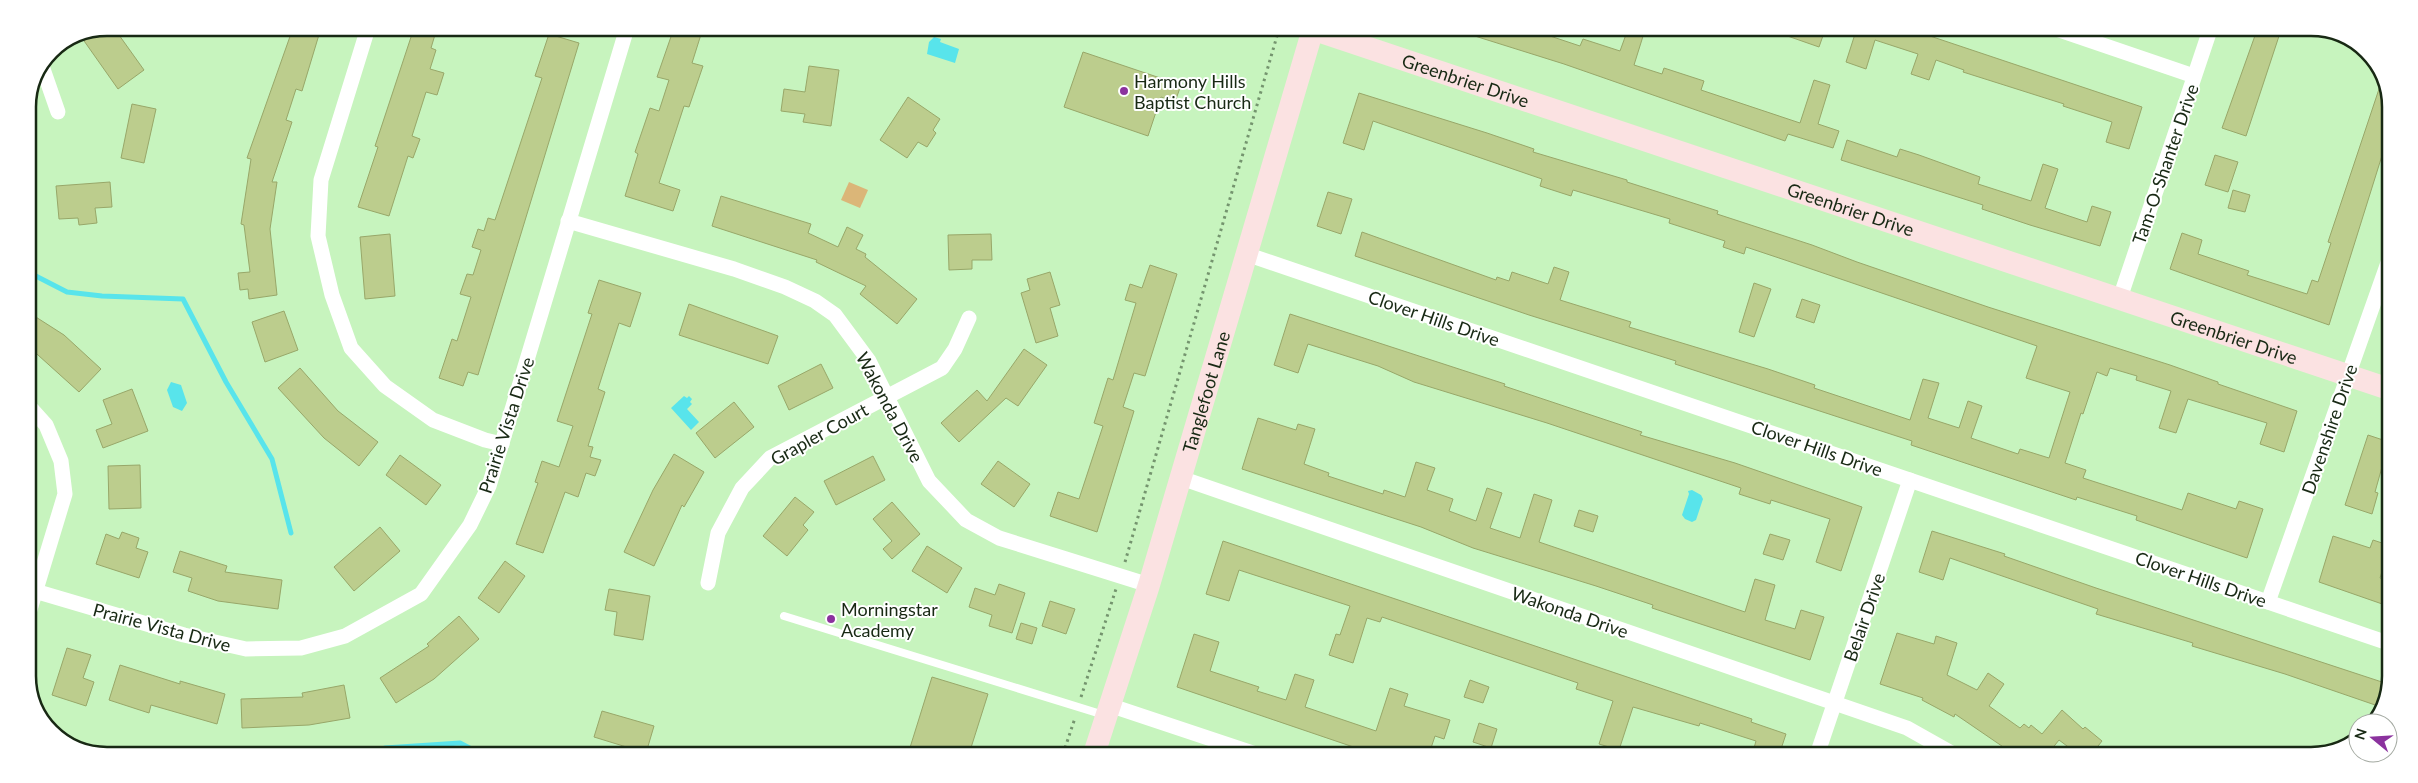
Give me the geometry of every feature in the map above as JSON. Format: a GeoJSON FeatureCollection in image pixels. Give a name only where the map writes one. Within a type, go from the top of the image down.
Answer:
{"type":"FeatureCollection","features":[{"type":"Feature","properties":{"kind":"street"},"geometry":{"type":"LineString","coordinates":[[366,36],[321,180],[318,236],[332,295],[351,348],[385,386],[433,420],[485,440],[502,444]]}},
{"type":"Feature","properties":{"kind":"street","name":"Prairie Vista Drive"},"geometry":{"type":"LineString","coordinates":[[36,591],[184,635],[246,649],[301,648],[345,636],[421,594],[470,525],[489,486],[625,36]]}},
{"type":"Feature","properties":{"kind":"street","name":"Tanglefoot Lane"},"geometry":{"type":"LineString","coordinates":[[1096,747],[1149,585],[1311,36]]}},
{"type":"Feature","properties":{"kind":"street","name":"Greenbrier Drive"},"geometry":{"type":"LineString","coordinates":[[1334,36],[2382,387]]}},
{"type":"Feature","properties":{"kind":"street"},"geometry":{"type":"LineString","coordinates":[[2077,36],[2194,76]]}},
{"type":"Feature","properties":{"kind":"street","name":"Tam-O-Shanter Drive"},"geometry":{"type":"LineString","coordinates":[[2120,298],[2208,36]]}},
{"type":"Feature","properties":{"kind":"street"},"geometry":{"type":"LineString","coordinates":[[45,74],[58,112]]}},
{"type":"Feature","properties":{"kind":"street","name":"Wakonda Drive"},"geometry":{"type":"LineString","coordinates":[[568,221],[734,269],[785,287],[815,302],[835,315],[869,361],[929,481],[966,520],[999,538],[1149,585]]}},
{"type":"Feature","properties":{"kind":"street","name":"Clover Hills Drive"},"geometry":{"type":"LineString","coordinates":[[1246,254],[2382,641]]}},
{"type":"Feature","properties":{"kind":"street","name":"Davenshire Drive"},"geometry":{"type":"LineString","coordinates":[[2268,602],[2382,279]]}},
{"type":"Feature","properties":{"kind":"street","name":"Grapler Court"},"geometry":{"type":"LineString","coordinates":[[708,583],[718,533],[742,488],[770,458],[942,368],[955,349],[969,318]]}},
{"type":"Feature","properties":{"kind":"street"},"geometry":{"type":"LineString","coordinates":[[36,414],[46,425],[61,461],[65,494],[36,578]]}},
{"type":"Feature","properties":{"kind":"street","name":"Wakonda Drive"},"geometry":{"type":"LineString","coordinates":[[1180,478],[1907,728],[1941,747]]}},
{"type":"Feature","properties":{"kind":"street","name":"Belair Drive"},"geometry":{"type":"LineString","coordinates":[[1820,747],[1910,480]]}},
{"type":"Feature","properties":{"kind":"street"},"geometry":{"type":"LineString","coordinates":[[1107,710],[1232,747]]}},
{"type":"Feature","properties":{"kind":"lane"},"geometry":{"type":"LineString","coordinates":[[784,616],[1078,707],[1107,710]]}},
{"type":"Feature","properties":{"kind":"path"},"geometry":{"type":"LineString","coordinates":[[1065,747],[1121,576],[1276,36]]}},
{"type":"Feature","properties":{"kind":"shaded area"},"geometry":{"type":"Polygon","coordinates":[[[849,182],[868,190],[860,208],[841,200],[849,182]]]}},
{"type":"Feature","properties":{"kind":"water"},"geometry":{"type":"Polygon","coordinates":[[[934,37],[941,39],[940,42],[959,49],[955,63],[927,54],[929,42],[934,37]]]}},
{"type":"Feature","properties":{"kind":"water"},"geometry":{"type":"Polygon","coordinates":[[[171,382],[181,385],[187,403],[182,411],[173,407],[167,390],[171,382]]]}},
{"type":"Feature","properties":{"kind":"water"},"geometry":{"type":"Polygon","coordinates":[[[684,396],[687,398],[689,396],[692,399],[690,402],[692,404],[687,409],[699,422],[691,430],[671,408],[684,396]]]}},
{"type":"Feature","properties":{"kind":"water"},"geometry":{"type":"Polygon","coordinates":[[[1692,490],[1701,495],[1703,499],[1696,520],[1692,522],[1685,519],[1682,515],[1689,494],[1688,491],[1692,490]]]}},
{"type":"Feature","properties":{"kind":"building"},"geometry":{"type":"Polygon","coordinates":[[[107,36],[120,36],[144,70],[118,89],[84,41],[107,36]]]}},
{"type":"Feature","properties":{"kind":"building"},"geometry":{"type":"Polygon","coordinates":[[[290,36],[319,36],[302,91],[296,89],[286,120],[292,122],[272,182],[277,182],[270,229],[277,295],[249,299],[248,289],[240,290],[238,273],[250,272],[244,225],[241,224],[251,159],[247,158],[290,36]]]}},
{"type":"Feature","properties":{"kind":"building"},"geometry":{"type":"Polygon","coordinates":[[[411,36],[435,36],[431,48],[436,50],[430,69],[444,73],[437,95],[426,92],[412,136],[420,139],[413,158],[408,156],[389,216],[358,207],[378,147],[375,146],[411,36]]]}},
{"type":"Feature","properties":{"kind":"building"},"geometry":{"type":"Polygon","coordinates":[[[548,36],[556,36],[579,43],[478,375],[468,372],[463,386],[439,378],[452,339],[457,341],[471,297],[460,294],[467,274],[473,275],[481,250],[472,247],[478,229],[484,231],[488,218],[495,220],[542,78],[535,76],[548,36]]]}},
{"type":"Feature","properties":{"kind":"building"},"geometry":{"type":"Polygon","coordinates":[[[671,36],[700,36],[692,63],[703,66],[689,107],[684,106],[659,183],[680,190],[673,211],[625,196],[638,154],[635,152],[650,108],[659,111],[669,80],[657,77],[671,36]]]}},
{"type":"Feature","properties":{"kind":"building"},"geometry":{"type":"Polygon","coordinates":[[[1475,36],[1550,36],[1580,46],[1583,39],[1620,51],[1625,36],[1643,36],[1634,65],[1662,74],[1664,68],[1704,81],[1701,90],[1800,123],[1814,80],[1830,85],[1818,124],[1839,131],[1833,148],[1788,134],[1785,141],[1564,64],[1475,36]]]}},
{"type":"Feature","properties":{"kind":"building"},"geometry":{"type":"Polygon","coordinates":[[[1787,36],[1823,36],[1819,47],[1787,36]]]}},
{"type":"Feature","properties":{"kind":"building"},"geometry":{"type":"Polygon","coordinates":[[[1854,36],[1930,36],[2142,107],[2129,149],[2106,142],[2112,122],[2063,106],[2064,104],[1963,72],[1964,70],[1936,60],[1929,80],[1911,74],[1918,54],[1875,40],[1866,69],[1846,62],[1854,36]]]}},
{"type":"Feature","properties":{"kind":"building"},"geometry":{"type":"Polygon","coordinates":[[[2255,36],[2279,36],[2246,136],[2222,128],[2255,36]]]}},
{"type":"Feature","properties":{"kind":"building","name":"Harmony Hills Baptist Church"},"geometry":{"type":"Polygon","coordinates":[[[1083,52],[1181,85],[1175,102],[1161,97],[1148,136],[1064,107],[1083,52]]]}},
{"type":"Feature","properties":{"kind":"building"},"geometry":{"type":"Polygon","coordinates":[[[809,66],[839,70],[831,126],[803,122],[805,114],[781,111],[784,89],[805,92],[809,66]]]}},
{"type":"Feature","properties":{"kind":"building"},"geometry":{"type":"Polygon","coordinates":[[[2379,89],[2382,103],[2382,156],[2329,325],[2170,269],[2182,233],[2202,240],[2198,254],[2249,271],[2247,275],[2307,294],[2312,280],[2318,282],[2331,243],[2328,242],[2379,89]]]}},
{"type":"Feature","properties":{"kind":"building"},"geometry":{"type":"Polygon","coordinates":[[[1359,93],[1487,133],[1534,149],[1533,152],[1627,180],[1627,182],[1718,211],[1717,214],[1812,245],[1988,307],[2170,365],[2218,382],[2218,384],[2297,411],[2284,452],[2260,444],[2267,423],[2188,399],[2176,433],[2159,428],[2171,391],[2136,380],[2137,376],[2110,368],[2107,376],[2097,372],[2083,414],[2081,413],[2065,463],[2086,470],[2083,478],[2182,510],[2188,493],[2236,509],[2239,501],[2263,509],[2247,558],[2136,520],[2137,516],[2077,497],[2076,500],[1911,445],[1912,441],[1675,364],[1676,361],[1529,315],[1355,256],[1362,232],[1496,280],[1497,277],[1509,281],[1512,272],[1548,284],[1554,267],[1569,272],[1560,300],[1631,322],[1629,327],[1768,369],[1815,385],[1814,388],[1910,420],[1923,379],[1939,383],[1928,418],[1959,428],[1968,401],[1982,406],[1971,438],[2018,454],[2020,449],[2049,458],[2070,392],[2026,378],[2037,346],[1746,247],[1744,254],[1723,247],[1725,241],[1669,223],[1670,219],[1573,190],[1571,196],[1540,186],[1542,179],[1373,121],[1364,150],[1343,143],[1359,93]]]}},
{"type":"Feature","properties":{"kind":"building"},"geometry":{"type":"Polygon","coordinates":[[[908,97],[940,119],[933,130],[936,133],[927,147],[918,142],[907,158],[880,140],[908,97]]]}},
{"type":"Feature","properties":{"kind":"building"},"geometry":{"type":"Polygon","coordinates":[[[132,104],[156,109],[144,163],[121,158],[132,104]]]}},
{"type":"Feature","properties":{"kind":"building"},"geometry":{"type":"Polygon","coordinates":[[[1847,140],[1897,157],[1900,149],[1919,155],[1980,177],[1978,184],[2031,201],[2043,164],[2058,169],[2045,208],[2087,222],[2092,206],[2111,212],[2100,246],[2030,225],[1982,209],[1983,205],[1841,160],[1847,140]]]}},
{"type":"Feature","properties":{"kind":"building"},"geometry":{"type":"Polygon","coordinates":[[[2215,155],[2238,162],[2228,192],[2205,185],[2215,155]]]}},
{"type":"Feature","properties":{"kind":"building"},"geometry":{"type":"Polygon","coordinates":[[[110,182],[112,207],[95,208],[97,223],[79,225],[78,218],[59,219],[56,186],[110,182]]]}},
{"type":"Feature","properties":{"kind":"building"},"geometry":{"type":"Polygon","coordinates":[[[2233,190],[2250,195],[2245,212],[2228,208],[2233,190]]]}},
{"type":"Feature","properties":{"kind":"building"},"geometry":{"type":"Polygon","coordinates":[[[1328,192],[1352,199],[1341,234],[1317,226],[1328,192]]]}},
{"type":"Feature","properties":{"kind":"building"},"geometry":{"type":"Polygon","coordinates":[[[721,196],[811,224],[808,233],[838,247],[847,227],[863,235],[856,249],[866,254],[865,257],[917,299],[897,324],[860,294],[866,286],[816,262],[817,260],[712,226],[721,196]]]}},
{"type":"Feature","properties":{"kind":"building"},"geometry":{"type":"Polygon","coordinates":[[[390,234],[395,296],[365,299],[360,237],[390,234]]]}},
{"type":"Feature","properties":{"kind":"building"},"geometry":{"type":"Polygon","coordinates":[[[991,234],[992,260],[972,260],[972,269],[949,270],[948,235],[991,234]]]}},
{"type":"Feature","properties":{"kind":"building"},"geometry":{"type":"Polygon","coordinates":[[[1150,265],[1177,274],[1145,376],[1134,373],[1123,407],[1134,411],[1097,532],[1050,516],[1058,492],[1079,499],[1103,426],[1094,423],[1108,378],[1113,380],[1136,303],[1125,300],[1130,284],[1142,288],[1150,265]]]}},
{"type":"Feature","properties":{"kind":"building"},"geometry":{"type":"Polygon","coordinates":[[[1050,272],[1060,305],[1050,308],[1058,336],[1036,343],[1021,293],[1030,290],[1027,279],[1050,272]]]}},
{"type":"Feature","properties":{"kind":"building"},"geometry":{"type":"Polygon","coordinates":[[[599,280],[641,293],[630,327],[619,323],[598,389],[605,392],[588,446],[593,447],[590,457],[601,460],[595,476],[586,473],[578,497],[565,492],[543,553],[516,544],[538,483],[535,482],[542,461],[559,467],[573,426],[557,421],[592,314],[588,313],[599,280]]]}},
{"type":"Feature","properties":{"kind":"building"},"geometry":{"type":"Polygon","coordinates":[[[1754,283],[1771,289],[1754,337],[1739,332],[1754,283]]]}},
{"type":"Feature","properties":{"kind":"building"},"geometry":{"type":"Polygon","coordinates":[[[1802,299],[1820,305],[1814,323],[1796,317],[1802,299]]]}},
{"type":"Feature","properties":{"kind":"building"},"geometry":{"type":"Polygon","coordinates":[[[689,304],[778,336],[768,364],[679,335],[689,304]]]}},
{"type":"Feature","properties":{"kind":"building"},"geometry":{"type":"Polygon","coordinates":[[[284,311],[298,350],[265,362],[252,322],[284,311]]]}},
{"type":"Feature","properties":{"kind":"building"},"geometry":{"type":"Polygon","coordinates":[[[1290,314],[1505,384],[1504,386],[1642,432],[1640,435],[1735,463],[1862,507],[1841,571],[1816,562],[1830,519],[1771,500],[1770,504],[1739,494],[1741,488],[1547,423],[1414,382],[1378,366],[1308,344],[1298,373],[1274,365],[1290,314]]]}},
{"type":"Feature","properties":{"kind":"building"},"geometry":{"type":"Polygon","coordinates":[[[36,317],[64,335],[101,369],[79,392],[36,353],[36,317]]]}},
{"type":"Feature","properties":{"kind":"building"},"geometry":{"type":"Polygon","coordinates":[[[1024,349],[1047,365],[1018,406],[1006,398],[959,442],[941,423],[977,390],[987,401],[1024,349]]]}},
{"type":"Feature","properties":{"kind":"building"},"geometry":{"type":"Polygon","coordinates":[[[821,364],[833,388],[789,410],[778,386],[821,364]]]}},
{"type":"Feature","properties":{"kind":"building"},"geometry":{"type":"Polygon","coordinates":[[[300,368],[338,411],[378,442],[359,466],[324,438],[278,388],[300,368]]]}},
{"type":"Feature","properties":{"kind":"building"},"geometry":{"type":"Polygon","coordinates":[[[132,389],[148,431],[103,448],[96,430],[112,424],[103,400],[132,389]]]}},
{"type":"Feature","properties":{"kind":"building"},"geometry":{"type":"Polygon","coordinates":[[[734,402],[754,427],[715,458],[696,433],[734,402]]]}},
{"type":"Feature","properties":{"kind":"building"},"geometry":{"type":"Polygon","coordinates":[[[1258,418],[1296,430],[1298,424],[1315,429],[1304,464],[1329,473],[1328,476],[1383,494],[1384,490],[1405,497],[1416,462],[1435,468],[1427,490],[1453,499],[1449,511],[1476,521],[1487,488],[1502,493],[1490,528],[1520,538],[1534,494],[1552,500],[1539,542],[1745,612],[1755,579],[1775,585],[1765,620],[1795,629],[1801,610],[1824,617],[1810,660],[1652,608],[1653,605],[1473,548],[1421,527],[1242,469],[1258,418]]]}},
{"type":"Feature","properties":{"kind":"building"},"geometry":{"type":"Polygon","coordinates":[[[2368,435],[2382,440],[2382,467],[2375,492],[2378,493],[2372,514],[2345,505],[2368,435]]]}},
{"type":"Feature","properties":{"kind":"building"},"geometry":{"type":"Polygon","coordinates":[[[674,454],[704,472],[684,507],[682,505],[654,566],[624,552],[653,490],[674,454]]]}},
{"type":"Feature","properties":{"kind":"building"},"geometry":{"type":"Polygon","coordinates":[[[400,455],[441,485],[426,505],[386,475],[400,455]]]}},
{"type":"Feature","properties":{"kind":"building"},"geometry":{"type":"Polygon","coordinates":[[[873,456],[885,480],[836,505],[824,481],[873,456]]]}},
{"type":"Feature","properties":{"kind":"building"},"geometry":{"type":"Polygon","coordinates":[[[998,461],[1030,484],[1014,507],[981,484],[998,461]]]}},
{"type":"Feature","properties":{"kind":"building"},"geometry":{"type":"Polygon","coordinates":[[[140,465],[141,508],[109,509],[108,466],[140,465]]]}},
{"type":"Feature","properties":{"kind":"building"},"geometry":{"type":"Polygon","coordinates":[[[795,497],[814,512],[803,525],[808,530],[787,556],[763,536],[795,497]]]}},
{"type":"Feature","properties":{"kind":"building"},"geometry":{"type":"Polygon","coordinates":[[[892,502],[920,534],[892,559],[883,549],[892,541],[873,519],[892,502]]]}},
{"type":"Feature","properties":{"kind":"building"},"geometry":{"type":"Polygon","coordinates":[[[1579,510],[1598,516],[1593,532],[1574,526],[1579,510]]]}},
{"type":"Feature","properties":{"kind":"building"},"geometry":{"type":"Polygon","coordinates":[[[380,527],[400,551],[354,591],[334,567],[380,527]]]}},
{"type":"Feature","properties":{"kind":"building"},"geometry":{"type":"Polygon","coordinates":[[[1932,531],[2005,554],[2004,556],[2096,588],[2381,682],[2379,694],[2375,705],[2285,674],[2192,646],[2193,643],[2096,614],[2098,609],[1950,558],[1943,580],[1919,572],[1932,531]]]}},
{"type":"Feature","properties":{"kind":"building"},"geometry":{"type":"Polygon","coordinates":[[[122,532],[139,538],[136,548],[148,552],[139,578],[96,564],[106,534],[119,539],[122,532]]]}},
{"type":"Feature","properties":{"kind":"building"},"geometry":{"type":"Polygon","coordinates":[[[1770,534],[1790,540],[1783,560],[1763,554],[1770,534]]]}},
{"type":"Feature","properties":{"kind":"building"},"geometry":{"type":"Polygon","coordinates":[[[2333,536],[2370,548],[2373,540],[2382,543],[2382,572],[2380,578],[2382,579],[2382,604],[2319,582],[2333,536]]]}},
{"type":"Feature","properties":{"kind":"building"},"geometry":{"type":"Polygon","coordinates":[[[1223,541],[1752,719],[1751,722],[1786,734],[1782,747],[1754,747],[1756,741],[1700,723],[1699,726],[1633,707],[1620,747],[1609,747],[1599,744],[1613,701],[1576,689],[1578,683],[1382,617],[1380,622],[1367,618],[1353,663],[1329,655],[1336,634],[1340,635],[1350,606],[1239,570],[1229,601],[1206,594],[1223,541]]]}},
{"type":"Feature","properties":{"kind":"building"},"geometry":{"type":"Polygon","coordinates":[[[927,546],[962,568],[947,593],[912,571],[927,546]]]}},
{"type":"Feature","properties":{"kind":"building"},"geometry":{"type":"Polygon","coordinates":[[[180,551],[227,566],[225,572],[282,580],[278,609],[218,601],[188,591],[192,578],[173,572],[180,551]]]}},
{"type":"Feature","properties":{"kind":"building"},"geometry":{"type":"Polygon","coordinates":[[[505,561],[525,576],[499,613],[478,598],[505,561]]]}},
{"type":"Feature","properties":{"kind":"building"},"geometry":{"type":"Polygon","coordinates":[[[999,584],[1025,593],[1012,633],[989,626],[992,615],[969,607],[975,588],[995,595],[999,584]]]}},
{"type":"Feature","properties":{"kind":"building"},"geometry":{"type":"Polygon","coordinates":[[[609,589],[650,596],[643,640],[614,635],[617,612],[605,610],[609,589]]]}},
{"type":"Feature","properties":{"kind":"building"},"geometry":{"type":"Polygon","coordinates":[[[1050,601],[1075,609],[1066,634],[1042,626],[1050,601]]]}},
{"type":"Feature","properties":{"kind":"building"},"geometry":{"type":"Polygon","coordinates":[[[459,616],[479,639],[434,679],[396,703],[380,678],[429,646],[427,644],[459,616]]]}},
{"type":"Feature","properties":{"kind":"building"},"geometry":{"type":"Polygon","coordinates":[[[1021,623],[1037,628],[1032,644],[1016,639],[1021,623]]]}},
{"type":"Feature","properties":{"kind":"building"},"geometry":{"type":"Polygon","coordinates":[[[1897,633],[1934,644],[1936,636],[1957,643],[1947,675],[1977,690],[1988,673],[2004,684],[1989,706],[2020,728],[2024,724],[2029,728],[2031,725],[2042,734],[2062,710],[2083,729],[2085,727],[2102,741],[2097,747],[2068,747],[2059,740],[2053,747],[2003,747],[1955,714],[1954,717],[1922,700],[1923,698],[1880,684],[1897,633]]]}},
{"type":"Feature","properties":{"kind":"building"},"geometry":{"type":"Polygon","coordinates":[[[1194,634],[1219,642],[1210,671],[1259,687],[1257,691],[1286,700],[1295,674],[1314,680],[1305,707],[1376,731],[1390,688],[1408,694],[1404,706],[1450,720],[1444,739],[1435,736],[1431,747],[1353,747],[1177,687],[1194,634]]]}},
{"type":"Feature","properties":{"kind":"building"},"geometry":{"type":"Polygon","coordinates":[[[67,648],[91,655],[83,678],[94,682],[86,706],[52,695],[67,648]]]}},
{"type":"Feature","properties":{"kind":"building"},"geometry":{"type":"Polygon","coordinates":[[[120,665],[180,684],[180,681],[225,694],[217,724],[151,705],[149,713],[109,700],[120,665]]]}},
{"type":"Feature","properties":{"kind":"building"},"geometry":{"type":"Polygon","coordinates":[[[932,677],[988,694],[971,747],[910,747],[932,677]]]}},
{"type":"Feature","properties":{"kind":"building"},"geometry":{"type":"Polygon","coordinates":[[[1470,680],[1489,687],[1483,703],[1464,697],[1470,680]]]}},
{"type":"Feature","properties":{"kind":"building"},"geometry":{"type":"Polygon","coordinates":[[[344,685],[350,718],[309,725],[242,728],[241,699],[303,697],[302,693],[344,685]]]}},
{"type":"Feature","properties":{"kind":"building"},"geometry":{"type":"Polygon","coordinates":[[[602,711],[654,726],[648,747],[626,747],[594,737],[602,711]]]}},
{"type":"Feature","properties":{"kind":"building"},"geometry":{"type":"Polygon","coordinates":[[[1479,723],[1497,729],[1491,747],[1473,742],[1479,723]]]}},
{"type":"Feature","properties":{"kind":"waterway"},"geometry":{"type":"LineString","coordinates":[[36,276],[67,292],[102,296],[183,299],[226,382],[272,459],[291,533]]}},
{"type":"Feature","properties":{"kind":"waterway"},"geometry":{"type":"LineString","coordinates":[[400,747],[460,743],[468,747]]}},
{"type":"Feature","properties":{"kind":"place","name":"Harmony Hills Baptist Church"},"geometry":{"type":"Point","coordinates":[1124,91]}},
{"type":"Feature","properties":{"kind":"place","name":"Morningstar Academy"},"geometry":{"type":"Point","coordinates":[831,619]}}]}
